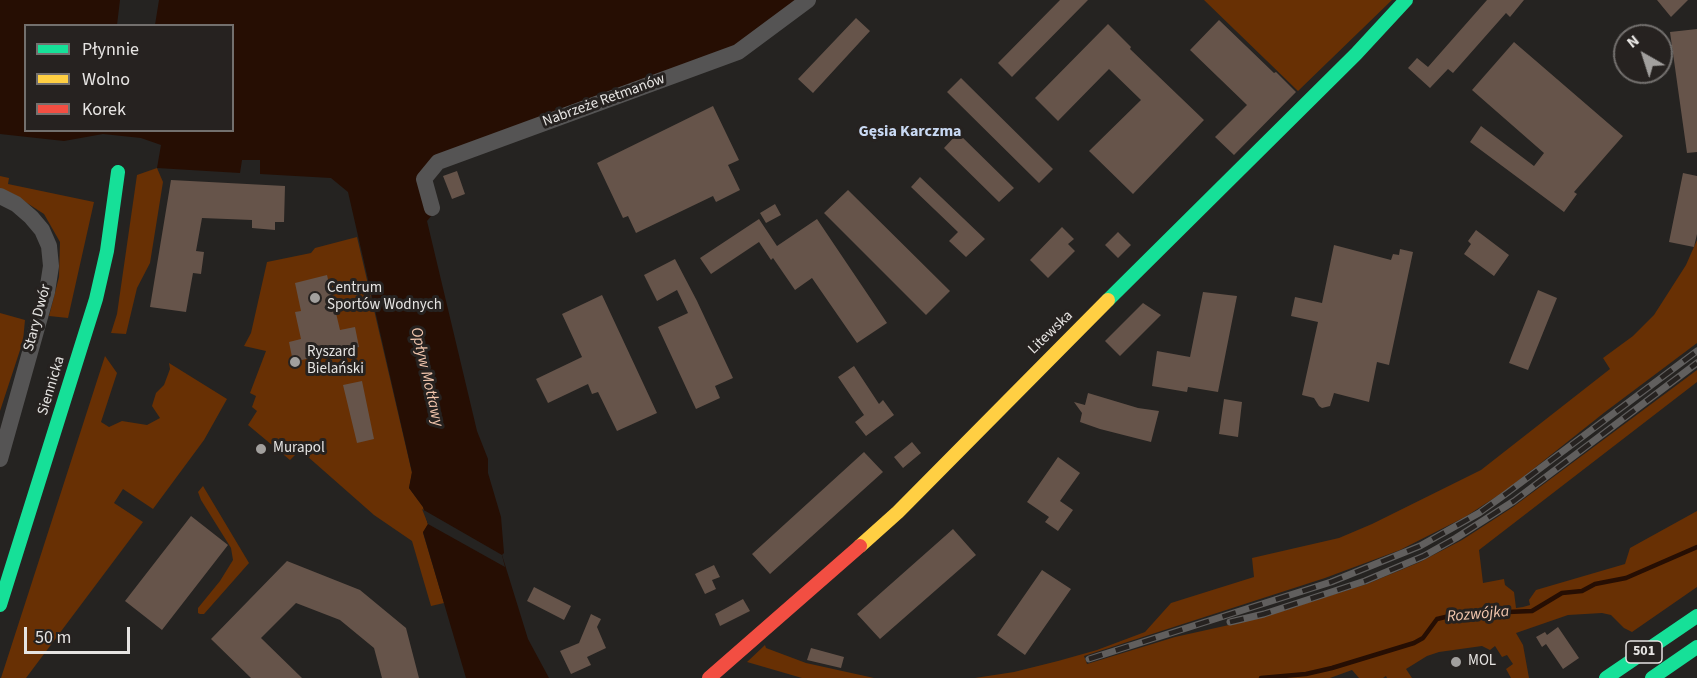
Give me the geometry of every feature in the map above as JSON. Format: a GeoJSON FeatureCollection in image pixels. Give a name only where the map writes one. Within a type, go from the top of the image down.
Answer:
{"type":"FeatureCollection","features":[{"type":"Feature","properties":{"kind":"street","name":"Nabrzeże Retmanów"},"geometry":{"type":"LineString","coordinates":[[432,208],[424,180],[438,162],[738,52],[808,0]]}},
{"type":"Feature","properties":{"kind":"street","name":"Litewska"},"geometry":{"type":"LineString","coordinates":[[709,678],[898,512],[1041,366],[1356,54],[1406,0]]}},
{"type":"Feature","properties":{"kind":"street","name":"Siennicka"},"geometry":{"type":"LineString","coordinates":[[0,605],[96,299],[107,252],[118,172]]}},
{"type":"Feature","properties":{"kind":"street","name":"Stary Dwór"},"geometry":{"type":"LineString","coordinates":[[0,196],[16,204],[42,230],[49,246],[51,266],[47,292],[0,459]]}},
{"type":"Feature","properties":{"kind":"street","name":"501"},"geometry":{"type":"LineString","coordinates":[[1606,678],[1697,616]]}},
{"type":"Feature","properties":{"kind":"street"},"geometry":{"type":"LineString","coordinates":[[1682,626],[1697,647]]}},
{"type":"Feature","properties":{"kind":"street","name":"501"},"geometry":{"type":"LineString","coordinates":[[1652,678],[1697,647]]}},
{"type":"Feature","properties":{"kind":"shaded area"},"geometry":{"type":"Polygon","coordinates":[[[1204,0],[1392,0],[1298,91],[1204,0]]]}},
{"type":"Feature","properties":{"kind":"shaded area"},"geometry":{"type":"Polygon","coordinates":[[[157,168],[163,182],[150,263],[137,288],[126,334],[111,333],[117,314],[137,175],[157,168]]]}},
{"type":"Feature","properties":{"kind":"shaded area"},"geometry":{"type":"Polygon","coordinates":[[[0,176],[9,178],[8,184],[94,202],[68,318],[49,316],[59,277],[60,242],[44,214],[13,194],[0,189],[0,176]]]}},
{"type":"Feature","properties":{"kind":"shaded area"},"geometry":{"type":"Polygon","coordinates":[[[357,237],[412,473],[409,488],[423,507],[428,524],[423,533],[444,603],[431,606],[412,541],[374,515],[307,456],[299,451],[290,460],[248,425],[257,411],[252,407],[256,396],[250,393],[266,351],[244,346],[251,333],[267,262],[311,253],[315,248],[357,237]]]}},
{"type":"Feature","properties":{"kind":"shaded area"},"geometry":{"type":"Polygon","coordinates":[[[1697,240],[1697,343],[1508,489],[1465,517],[1400,550],[1325,578],[1084,656],[1087,664],[1175,637],[1256,619],[1367,584],[1420,562],[1462,540],[1513,507],[1697,370],[1697,382],[1479,550],[1483,583],[1504,579],[1505,585],[1514,592],[1516,608],[1523,607],[1530,605],[1529,600],[1536,590],[1625,564],[1630,548],[1697,511],[1697,587],[1632,632],[1624,628],[1611,615],[1602,613],[1568,615],[1516,633],[1523,645],[1529,678],[1511,678],[1506,669],[1513,664],[1507,655],[1502,657],[1495,646],[1490,650],[1482,646],[1427,656],[1406,669],[1412,678],[1387,678],[1386,676],[1359,678],[1352,670],[1330,678],[975,678],[1014,672],[1058,661],[1097,650],[1145,632],[1171,603],[1254,577],[1252,558],[1339,538],[1481,470],[1610,369],[1603,358],[1633,336],[1654,315],[1686,265],[1697,240]]]}},
{"type":"Feature","properties":{"kind":"shaded area"},"geometry":{"type":"Polygon","coordinates":[[[0,313],[25,320],[23,341],[0,411],[0,313]]]}},
{"type":"Feature","properties":{"kind":"shaded area"},"geometry":{"type":"Polygon","coordinates":[[[105,356],[117,373],[101,422],[109,427],[122,421],[147,425],[160,418],[152,406],[156,393],[164,385],[170,369],[169,363],[227,399],[204,440],[153,509],[123,489],[114,503],[143,522],[26,678],[1,678],[105,356]]]}},
{"type":"Feature","properties":{"kind":"shaded area"},"geometry":{"type":"Polygon","coordinates":[[[203,486],[249,563],[204,614],[200,614],[198,608],[220,581],[233,560],[231,548],[201,500],[198,492],[203,486]]]}},
{"type":"Feature","properties":{"kind":"shaded area"},"geometry":{"type":"Polygon","coordinates":[[[765,645],[766,648],[806,663],[874,678],[802,678],[747,662],[765,645]]]}},
{"type":"Feature","properties":{"kind":"water","name":"Opływ Motławy"},"geometry":{"type":"Polygon","coordinates":[[[0,0],[805,0],[737,50],[436,160],[421,180],[432,215],[427,221],[477,431],[488,459],[488,473],[501,517],[504,553],[502,555],[528,639],[549,678],[466,678],[423,532],[428,524],[423,507],[409,488],[412,472],[348,192],[331,178],[260,174],[260,160],[242,160],[240,173],[157,168],[161,145],[141,138],[103,134],[64,141],[0,134],[0,0]]]}},
{"type":"Feature","properties":{"kind":"pier"},"geometry":{"type":"Polygon","coordinates":[[[120,0],[159,0],[155,24],[117,24],[120,0]]]}},
{"type":"Feature","properties":{"kind":"pier"},"geometry":{"type":"Polygon","coordinates":[[[422,509],[502,555],[505,567],[428,524],[422,509]]]}},
{"type":"Feature","properties":{"kind":"building"},"geometry":{"type":"Polygon","coordinates":[[[1060,0],[1088,0],[1012,77],[998,63],[1060,0]]]}},
{"type":"Feature","properties":{"kind":"building"},"geometry":{"type":"Polygon","coordinates":[[[1487,0],[1524,0],[1510,17],[1506,13],[1453,73],[1448,69],[1430,88],[1408,68],[1417,58],[1428,67],[1487,0]]]}},
{"type":"Feature","properties":{"kind":"building"},"geometry":{"type":"Polygon","coordinates":[[[1657,0],[1688,0],[1671,17],[1657,0]]]}},
{"type":"Feature","properties":{"kind":"building"},"geometry":{"type":"Polygon","coordinates":[[[856,18],[870,31],[813,93],[798,79],[856,18]]]}},
{"type":"Feature","properties":{"kind":"building"},"geometry":{"type":"Polygon","coordinates":[[[1219,20],[1296,92],[1234,155],[1215,137],[1247,105],[1190,50],[1219,20]]]}},
{"type":"Feature","properties":{"kind":"building"},"geometry":{"type":"Polygon","coordinates":[[[1108,24],[1131,47],[1130,49],[1204,120],[1133,194],[1089,151],[1141,100],[1109,69],[1058,121],[1035,98],[1108,24]]]}},
{"type":"Feature","properties":{"kind":"building"},"geometry":{"type":"Polygon","coordinates":[[[1697,29],[1697,152],[1687,153],[1673,53],[1673,32],[1697,29]]]}},
{"type":"Feature","properties":{"kind":"building"},"geometry":{"type":"Polygon","coordinates":[[[1514,42],[1623,136],[1574,192],[1577,194],[1564,212],[1470,142],[1481,126],[1534,166],[1544,153],[1472,90],[1514,42]]]}},
{"type":"Feature","properties":{"kind":"building"},"geometry":{"type":"Polygon","coordinates":[[[961,78],[1053,169],[1039,183],[947,92],[961,78]]]}},
{"type":"Feature","properties":{"kind":"building"},"geometry":{"type":"Polygon","coordinates":[[[713,106],[739,160],[728,165],[740,190],[716,202],[713,196],[636,233],[628,216],[623,218],[597,163],[713,106]]]}},
{"type":"Feature","properties":{"kind":"building"},"geometry":{"type":"Polygon","coordinates":[[[958,133],[1014,188],[999,202],[944,148],[958,133]]]}},
{"type":"Feature","properties":{"kind":"building"},"geometry":{"type":"Polygon","coordinates":[[[457,171],[465,194],[452,199],[443,176],[457,171]]]}},
{"type":"Feature","properties":{"kind":"building"},"geometry":{"type":"Polygon","coordinates":[[[1683,173],[1697,176],[1697,234],[1694,247],[1669,242],[1683,173]]]}},
{"type":"Feature","properties":{"kind":"building"},"geometry":{"type":"Polygon","coordinates":[[[920,177],[985,239],[966,257],[949,241],[958,232],[911,187],[920,177]]]}},
{"type":"Feature","properties":{"kind":"building"},"geometry":{"type":"Polygon","coordinates":[[[171,180],[285,186],[284,222],[275,222],[275,230],[252,228],[252,220],[202,218],[196,251],[204,252],[201,274],[193,273],[186,312],[150,307],[171,180]]]}},
{"type":"Feature","properties":{"kind":"building"},"geometry":{"type":"Polygon","coordinates":[[[848,190],[950,291],[926,315],[824,213],[848,190]]]}},
{"type":"Feature","properties":{"kind":"building"},"geometry":{"type":"Polygon","coordinates":[[[775,204],[781,215],[766,223],[760,213],[775,204]]]}},
{"type":"Feature","properties":{"kind":"building"},"geometry":{"type":"Polygon","coordinates":[[[759,219],[777,246],[817,219],[887,323],[857,343],[812,278],[795,290],[759,242],[711,274],[700,258],[759,219]]]}},
{"type":"Feature","properties":{"kind":"building"},"geometry":{"type":"Polygon","coordinates":[[[1062,227],[1074,239],[1068,244],[1075,251],[1048,278],[1030,260],[1062,227]]]}},
{"type":"Feature","properties":{"kind":"building"},"geometry":{"type":"Polygon","coordinates":[[[1476,230],[1509,255],[1494,276],[1464,254],[1471,244],[1468,241],[1476,230]]]}},
{"type":"Feature","properties":{"kind":"building"},"geometry":{"type":"Polygon","coordinates":[[[1118,232],[1131,245],[1118,258],[1105,245],[1118,232]]]}},
{"type":"Feature","properties":{"kind":"building"},"geometry":{"type":"Polygon","coordinates":[[[1334,245],[1391,260],[1393,254],[1399,255],[1400,249],[1413,252],[1389,365],[1377,362],[1369,402],[1334,393],[1330,406],[1322,408],[1314,398],[1302,395],[1318,322],[1291,316],[1295,297],[1322,303],[1334,245]]]}},
{"type":"Feature","properties":{"kind":"building"},"geometry":{"type":"Polygon","coordinates":[[[675,259],[733,378],[715,386],[720,398],[696,409],[658,327],[688,313],[677,290],[657,301],[644,275],[675,259]]]}},
{"type":"Feature","properties":{"kind":"building"},"geometry":{"type":"Polygon","coordinates":[[[327,275],[340,330],[355,327],[359,347],[293,362],[289,342],[301,339],[295,312],[301,311],[295,283],[327,275]]]}},
{"type":"Feature","properties":{"kind":"building"},"geometry":{"type":"Polygon","coordinates":[[[1538,290],[1557,298],[1528,370],[1509,363],[1538,290]]]}},
{"type":"Feature","properties":{"kind":"building"},"geometry":{"type":"Polygon","coordinates":[[[1203,292],[1237,296],[1218,392],[1188,387],[1187,392],[1152,386],[1157,351],[1190,357],[1203,292]]]}},
{"type":"Feature","properties":{"kind":"building"},"geometry":{"type":"Polygon","coordinates":[[[602,295],[657,413],[617,431],[598,392],[592,394],[588,384],[548,403],[536,379],[582,357],[562,314],[602,295]]]}},
{"type":"Feature","properties":{"kind":"building"},"geometry":{"type":"Polygon","coordinates":[[[1143,303],[1161,315],[1120,356],[1105,341],[1143,303]]]}},
{"type":"Feature","properties":{"kind":"building"},"geometry":{"type":"Polygon","coordinates":[[[854,366],[879,404],[883,400],[894,415],[866,436],[855,422],[864,415],[838,377],[854,366]]]}},
{"type":"Feature","properties":{"kind":"building"},"geometry":{"type":"Polygon","coordinates":[[[362,381],[374,439],[357,443],[343,385],[362,381]]]}},
{"type":"Feature","properties":{"kind":"building"},"geometry":{"type":"Polygon","coordinates":[[[1088,393],[1138,408],[1159,411],[1151,442],[1080,422],[1082,413],[1074,402],[1085,405],[1088,393]]]}},
{"type":"Feature","properties":{"kind":"building"},"geometry":{"type":"Polygon","coordinates":[[[1224,399],[1242,402],[1238,437],[1219,434],[1224,399]]]}},
{"type":"Feature","properties":{"kind":"building"},"geometry":{"type":"Polygon","coordinates":[[[912,442],[921,453],[903,468],[894,457],[912,442]]]}},
{"type":"Feature","properties":{"kind":"building"},"geometry":{"type":"Polygon","coordinates":[[[864,452],[883,472],[770,574],[752,554],[864,452]]]}},
{"type":"Feature","properties":{"kind":"building"},"geometry":{"type":"Polygon","coordinates":[[[1058,457],[1080,473],[1060,501],[1073,510],[1058,531],[1045,522],[1049,517],[1027,502],[1058,457]]]}},
{"type":"Feature","properties":{"kind":"building"},"geometry":{"type":"Polygon","coordinates":[[[191,516],[228,545],[162,630],[125,601],[191,516]]]}},
{"type":"Feature","properties":{"kind":"building"},"geometry":{"type":"Polygon","coordinates":[[[953,529],[976,555],[880,639],[857,614],[953,529]]]}},
{"type":"Feature","properties":{"kind":"building"},"geometry":{"type":"Polygon","coordinates":[[[287,561],[360,590],[406,628],[419,678],[382,678],[374,648],[340,620],[296,603],[261,638],[302,678],[251,678],[211,639],[287,561]]]}},
{"type":"Feature","properties":{"kind":"building"},"geometry":{"type":"Polygon","coordinates":[[[714,565],[720,577],[712,580],[716,589],[705,594],[695,574],[714,565]]]}},
{"type":"Feature","properties":{"kind":"building"},"geometry":{"type":"Polygon","coordinates":[[[1042,570],[1071,589],[1025,655],[997,635],[1042,570]]]}},
{"type":"Feature","properties":{"kind":"building"},"geometry":{"type":"Polygon","coordinates":[[[534,587],[571,606],[564,620],[527,601],[534,587]]]}},
{"type":"Feature","properties":{"kind":"building"},"geometry":{"type":"Polygon","coordinates":[[[743,599],[750,611],[720,626],[715,614],[743,599]]]}},
{"type":"Feature","properties":{"kind":"building"},"geometry":{"type":"Polygon","coordinates":[[[591,614],[601,619],[597,627],[606,648],[587,657],[591,665],[571,674],[560,651],[579,643],[591,614]]]}},
{"type":"Feature","properties":{"kind":"building"},"geometry":{"type":"Polygon","coordinates":[[[1558,627],[1579,658],[1563,669],[1546,644],[1542,647],[1536,637],[1545,632],[1547,635],[1558,627]]]}},
{"type":"Feature","properties":{"kind":"building"},"geometry":{"type":"Polygon","coordinates":[[[811,648],[844,657],[841,668],[807,660],[811,648]]]}},
{"type":"Feature","properties":{"kind":"waterway","name":"Rozwójka"},"geometry":{"type":"LineString","coordinates":[[1261,678],[1306,674],[1414,643],[1423,638],[1437,619],[1458,614],[1532,611],[1562,593],[1582,591],[1595,584],[1626,578],[1697,547]]}},
{"type":"Feature","properties":{"kind":"railway"},"geometry":{"type":"LineString","coordinates":[[1089,659],[1331,582],[1420,546],[1479,513],[1697,351]]}},
{"type":"Feature","properties":{"kind":"railway"},"geometry":{"type":"LineString","coordinates":[[1230,622],[1264,614],[1365,581],[1424,556],[1514,501],[1697,363]]}},
{"type":"Feature","properties":{"kind":"traffic: fast"},"geometry":{"type":"LineString","coordinates":[[1108,300],[1356,54],[1406,0]]}},
{"type":"Feature","properties":{"kind":"traffic: fast"},"geometry":{"type":"LineString","coordinates":[[0,605],[96,299],[107,251],[118,172]]}},
{"type":"Feature","properties":{"kind":"traffic: fast"},"geometry":{"type":"LineString","coordinates":[[1606,678],[1697,616]]}},
{"type":"Feature","properties":{"kind":"traffic: fast"},"geometry":{"type":"LineString","coordinates":[[1652,678],[1697,647]]}},
{"type":"Feature","properties":{"kind":"traffic: slow"},"geometry":{"type":"LineString","coordinates":[[860,546],[898,512],[1108,300]]}},
{"type":"Feature","properties":{"kind":"traffic: jam"},"geometry":{"type":"LineString","coordinates":[[709,678],[860,546]]}},
{"type":"Feature","properties":{"kind":"place","name":"Centrum Sportów Wodnych"},"geometry":{"type":"Point","coordinates":[315,298]}},
{"type":"Feature","properties":{"kind":"place","name":"Ryszard Bielański"},"geometry":{"type":"Point","coordinates":[295,362]}},
{"type":"Feature","properties":{"kind":"place","name":"Murapol"},"geometry":{"type":"Point","coordinates":[261,449]}},
{"type":"Feature","properties":{"kind":"place","name":"MOL"},"geometry":{"type":"Point","coordinates":[1456,662]}},
{"type":"Feature","properties":{"kind":"district","name":"Gęsia Karczma"},"geometry":{"type":"Point","coordinates":[910,132]}}]}
